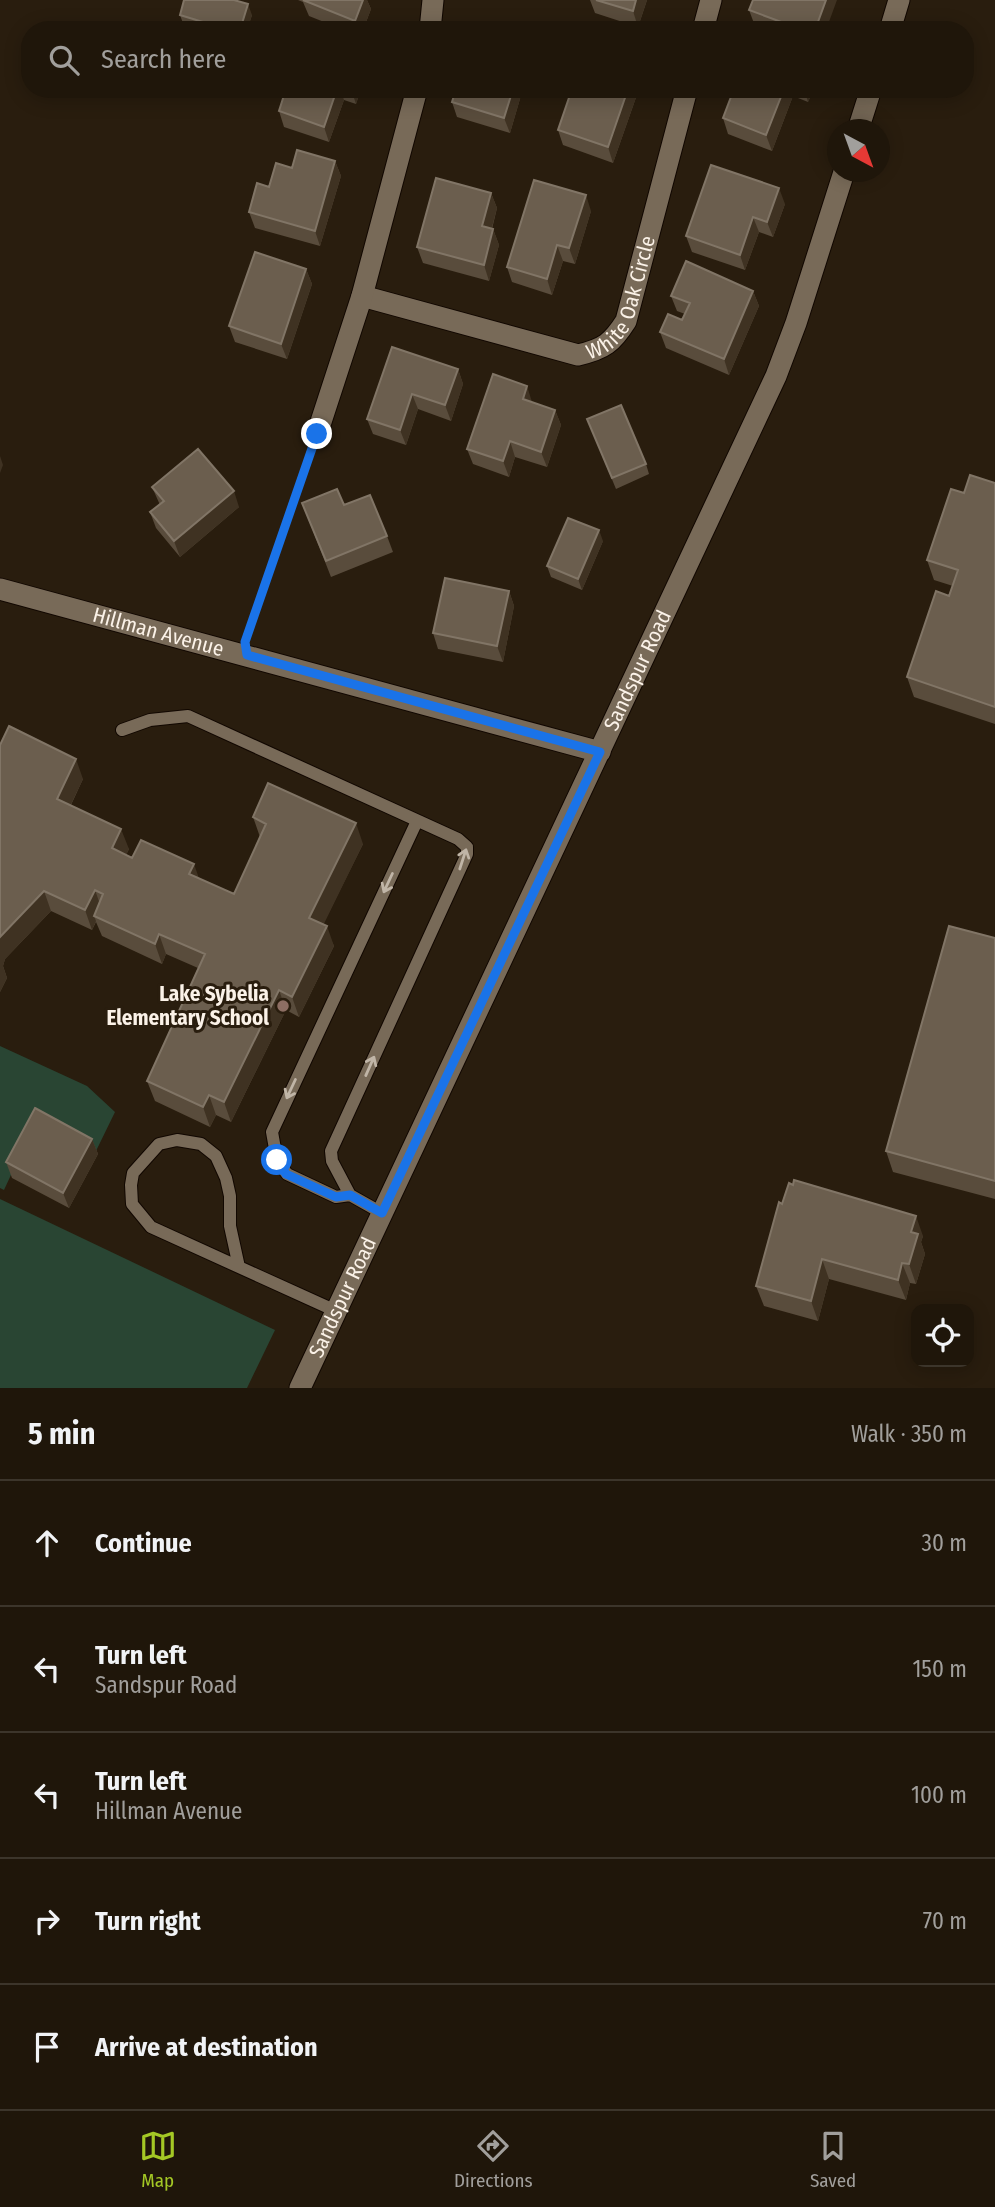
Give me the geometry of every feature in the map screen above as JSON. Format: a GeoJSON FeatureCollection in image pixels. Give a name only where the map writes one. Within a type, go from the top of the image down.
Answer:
{"type":"FeatureCollection","features":[{"type":"Feature","properties":{"kind":"street"},"geometry":{"type":"LineString","coordinates":[[431,21],[433,0]]}},
{"type":"Feature","properties":{"kind":"street"},"geometry":{"type":"LineString","coordinates":[[705,21],[711,0]]}},
{"type":"Feature","properties":{"kind":"street"},"geometry":{"type":"LineString","coordinates":[[893,21],[899,0]]}},
{"type":"Feature","properties":{"kind":"street"},"geometry":{"type":"LineString","coordinates":[[317,434],[362,296],[415,98]]}},
{"type":"Feature","properties":{"kind":"street","name":"White Oak Circle"},"geometry":{"type":"LineString","coordinates":[[362,296],[579,355],[598,351],[615,339],[626,321],[685,98]]}},
{"type":"Feature","properties":{"kind":"street"},"geometry":{"type":"LineString","coordinates":[[861,119],[868,98]]}},
{"type":"Feature","properties":{"kind":"street","name":"Sandspur Road"},"geometry":{"type":"LineString","coordinates":[[300,1388],[776,376],[842,182]]}},
{"type":"Feature","properties":{"kind":"street","name":"Hillman Avenue"},"geometry":{"type":"LineString","coordinates":[[0,589],[600,752]]}},
{"type":"Feature","properties":{"kind":"lane"},"geometry":{"type":"LineString","coordinates":[[122,730],[150,720],[188,716],[463,842],[467,847],[467,854],[331,1152],[332,1161],[350,1195],[382,1213]]}},
{"type":"Feature","properties":{"kind":"lane"},"geometry":{"type":"LineString","coordinates":[[350,1195],[336,1197],[286,1174],[277,1160],[272,1132],[417,821]]}},
{"type":"Feature","properties":{"kind":"lane"},"geometry":{"type":"LineString","coordinates":[[239,1266],[230,1226],[228,1187],[216,1156],[201,1144],[177,1140],[159,1144],[133,1173],[132,1204],[151,1227],[336,1311]]}},
{"type":"Feature","properties":{"kind":"path"},"geometry":{"type":"LineString","coordinates":[[247,655],[245,642],[317,434]]}},
{"type":"Feature","properties":{"kind":"green space"},"geometry":{"type":"Polygon","coordinates":[[[0,1046],[87,1086],[115,1112],[96,1151],[35,1123],[4,1190],[0,1188],[0,1046]]]}},
{"type":"Feature","properties":{"kind":"green space"},"geometry":{"type":"Polygon","coordinates":[[[0,1199],[275,1330],[247,1388],[0,1388],[0,1199]]]}},
{"type":"Feature","properties":{"kind":"building"},"geometry":{"type":"Polygon","coordinates":[[[184,0],[234,0],[248,4],[243,21],[200,21],[180,15],[184,0]]]}},
{"type":"Feature","properties":{"kind":"building"},"geometry":{"type":"Polygon","coordinates":[[[303,0],[363,0],[355,21],[303,0]]]}},
{"type":"Feature","properties":{"kind":"building"},"geometry":{"type":"Polygon","coordinates":[[[596,0],[636,0],[633,11],[596,0]]]}},
{"type":"Feature","properties":{"kind":"building"},"geometry":{"type":"Polygon","coordinates":[[[753,0],[826,0],[818,21],[779,21],[749,10],[753,0]]]}},
{"type":"Feature","properties":{"kind":"building"},"geometry":{"type":"Polygon","coordinates":[[[283,98],[334,98],[324,127],[279,111],[283,98]]]}},
{"type":"Feature","properties":{"kind":"building"},"geometry":{"type":"Polygon","coordinates":[[[453,98],[510,98],[504,118],[452,102],[453,98]]]}},
{"type":"Feature","properties":{"kind":"building"},"geometry":{"type":"Polygon","coordinates":[[[569,98],[625,98],[608,147],[558,130],[569,98]]]}},
{"type":"Feature","properties":{"kind":"building"},"geometry":{"type":"Polygon","coordinates":[[[731,98],[780,98],[766,135],[723,118],[731,98]]]}},
{"type":"Feature","properties":{"kind":"building"},"geometry":{"type":"Polygon","coordinates":[[[297,150],[335,161],[315,231],[249,212],[257,183],[269,187],[276,163],[292,168],[297,150]]]}},
{"type":"Feature","properties":{"kind":"building"},"geometry":{"type":"Polygon","coordinates":[[[711,165],[779,188],[767,222],[753,217],[740,255],[686,236],[711,165]]]}},
{"type":"Feature","properties":{"kind":"building"},"geometry":{"type":"Polygon","coordinates":[[[436,178],[491,193],[482,226],[493,229],[484,265],[417,247],[436,178]]]}},
{"type":"Feature","properties":{"kind":"building"},"geometry":{"type":"Polygon","coordinates":[[[534,180],[586,195],[569,248],[557,245],[547,279],[507,267],[534,180]]]}},
{"type":"Feature","properties":{"kind":"building"},"geometry":{"type":"Polygon","coordinates":[[[255,252],[306,269],[281,344],[229,326],[255,252]]]}},
{"type":"Feature","properties":{"kind":"building"},"geometry":{"type":"Polygon","coordinates":[[[686,261],[753,291],[724,359],[660,332],[668,314],[682,320],[690,303],[671,296],[686,261]]]}},
{"type":"Feature","properties":{"kind":"building"},"geometry":{"type":"Polygon","coordinates":[[[392,347],[458,369],[445,405],[412,394],[400,430],[367,419],[392,347]]]}},
{"type":"Feature","properties":{"kind":"building"},"geometry":{"type":"Polygon","coordinates":[[[493,374],[527,386],[523,399],[555,410],[541,452],[510,441],[503,461],[467,449],[493,374]]]}},
{"type":"Feature","properties":{"kind":"building"},"geometry":{"type":"Polygon","coordinates":[[[621,405],[646,464],[612,478],[587,419],[621,405]]]}},
{"type":"Feature","properties":{"kind":"building"},"geometry":{"type":"Polygon","coordinates":[[[198,449],[234,491],[174,541],[150,512],[164,501],[152,487],[198,449]]]}},
{"type":"Feature","properties":{"kind":"building"},"geometry":{"type":"Polygon","coordinates":[[[970,475],[995,483],[995,707],[907,677],[936,591],[949,596],[958,570],[927,560],[951,489],[964,493],[970,475]]]}},
{"type":"Feature","properties":{"kind":"building"},"geometry":{"type":"Polygon","coordinates":[[[337,489],[344,505],[370,495],[387,536],[326,561],[302,503],[337,489]]]}},
{"type":"Feature","properties":{"kind":"building"},"geometry":{"type":"Polygon","coordinates":[[[568,518],[599,530],[578,579],[547,566],[568,518]]]}},
{"type":"Feature","properties":{"kind":"building"},"geometry":{"type":"Polygon","coordinates":[[[445,578],[509,591],[497,646],[433,633],[445,578]]]}},
{"type":"Feature","properties":{"kind":"building"},"geometry":{"type":"Polygon","coordinates":[[[9,726],[76,759],[57,799],[121,829],[112,848],[132,858],[141,840],[194,864],[189,874],[234,894],[266,824],[253,817],[268,783],[356,823],[309,918],[327,926],[292,997],[279,990],[224,1102],[209,1095],[203,1107],[147,1081],[205,954],[159,934],[155,944],[94,916],[103,894],[95,890],[85,910],[44,891],[0,937],[0,745],[9,726]]]}},
{"type":"Feature","properties":{"kind":"building"},"geometry":{"type":"Polygon","coordinates":[[[949,926],[995,938],[995,1181],[886,1151],[949,926]]]}},
{"type":"Feature","properties":{"kind":"building"},"geometry":{"type":"Polygon","coordinates":[[[35,1108],[92,1139],[63,1193],[6,1162],[35,1108]]]}},
{"type":"Feature","properties":{"kind":"building"},"geometry":{"type":"Polygon","coordinates":[[[794,1180],[916,1216],[911,1232],[918,1234],[909,1264],[902,1263],[898,1280],[822,1259],[811,1301],[756,1286],[779,1202],[782,1204],[789,1183],[793,1185],[794,1180]]]}},
{"type":"Feature","properties":{"kind":"place","name":"Lake Sybelia Elementary School"},"geometry":{"type":"Point","coordinates":[283,1006]}},
{"type":"Feature","properties":{"kind":"route"},"geometry":{"type":"LineString","coordinates":[[277,1160],[286,1174],[336,1197],[350,1195],[382,1213],[600,752],[247,655],[245,642],[317,434]]}}]}
